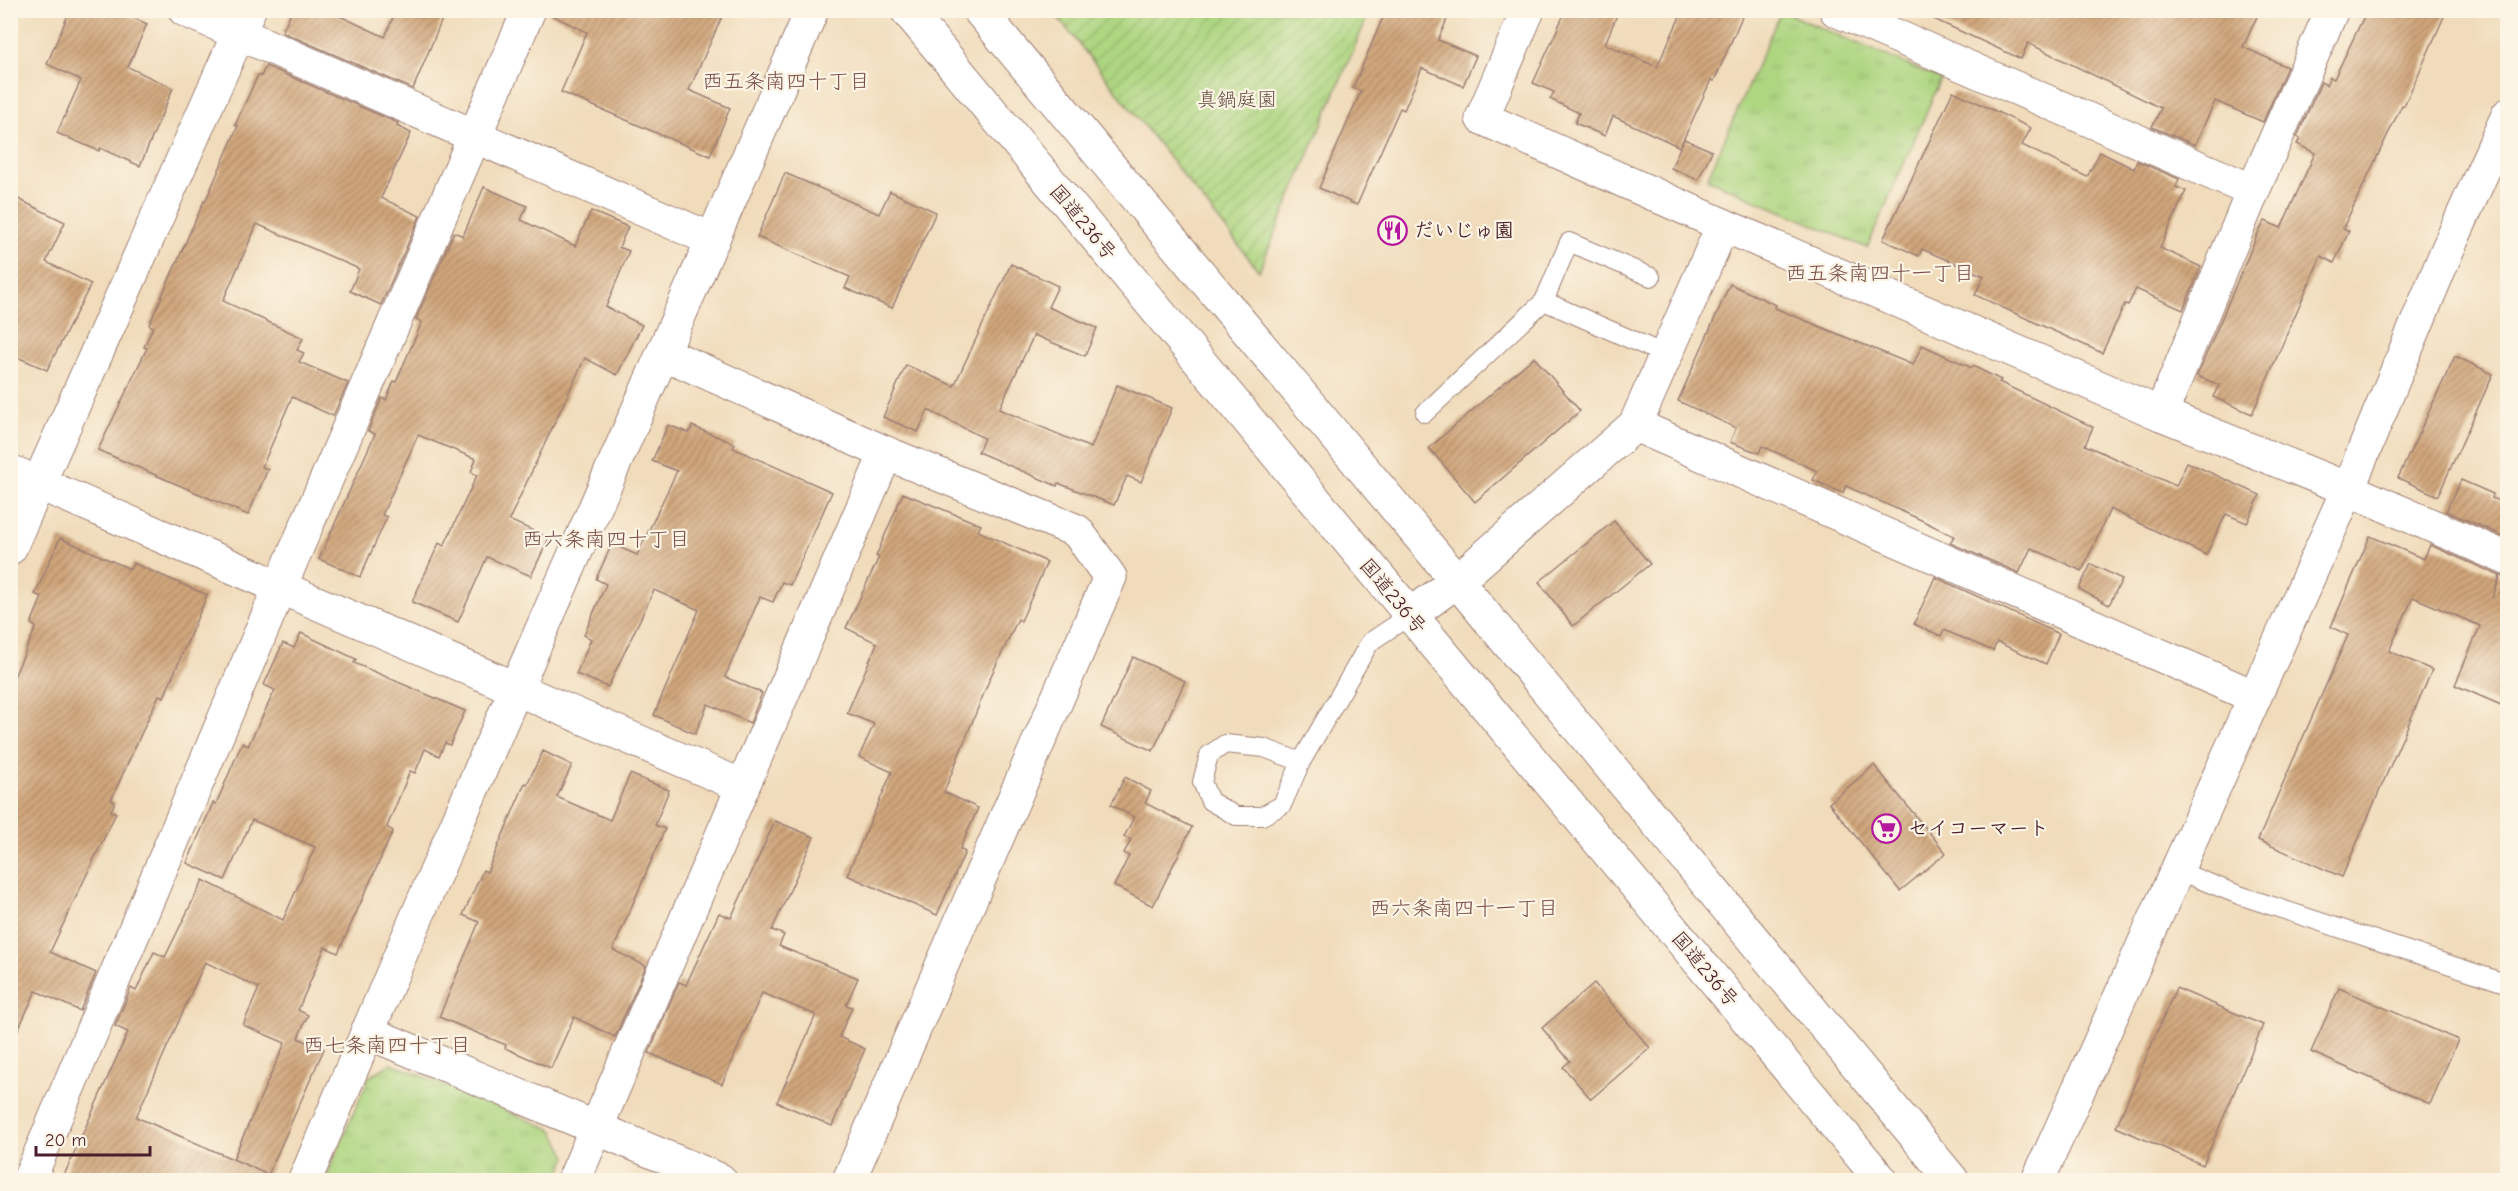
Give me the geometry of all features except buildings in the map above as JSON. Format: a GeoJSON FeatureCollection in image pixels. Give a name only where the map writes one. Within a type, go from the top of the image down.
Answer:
{"type":"FeatureCollection","features":[{"type":"Feature","properties":{"kind":"main road"},"geometry":{"type":"LineString","coordinates":[[185,10],[244,22],[474,138],[713,240]]}},
{"type":"Feature","properties":{"kind":"main road"},"geometry":{"type":"LineString","coordinates":[[29,1180],[280,587],[529,10]]}},
{"type":"Feature","properties":{"kind":"main road"},"geometry":{"type":"LineString","coordinates":[[305,1180],[514,688],[713,240],[812,10]]}},
{"type":"Feature","properties":{"kind":"main road","name":"国道236号"},"geometry":{"type":"LineString","coordinates":[[907,10],[1409,616],[1881,1180]]}},
{"type":"Feature","properties":{"kind":"main road"},"geometry":{"type":"LineString","coordinates":[[979,10],[1457,581],[1952,1180]]}},
{"type":"Feature","properties":{"kind":"main road"},"geometry":{"type":"LineString","coordinates":[[1528,10],[1482,118],[2161,414],[2348,489],[2508,558]]}},
{"type":"Feature","properties":{"kind":"main road"},"geometry":{"type":"LineString","coordinates":[[1836,10],[2253,191]]}},
{"type":"Feature","properties":{"kind":"main road"},"geometry":{"type":"LineString","coordinates":[[2161,414],[2253,191],[2332,10]]}},
{"type":"Feature","properties":{"kind":"main road"},"geometry":{"type":"LineString","coordinates":[[10,548],[25,477],[244,22]]}},
{"type":"Feature","properties":{"kind":"main road"},"geometry":{"type":"LineString","coordinates":[[2038,1180],[2253,696],[2348,489],[2446,253],[2508,115]]}},
{"type":"Feature","properties":{"kind":"main road"},"geometry":{"type":"LineString","coordinates":[[1409,616],[1457,581],[1635,425],[1723,225]]}},
{"type":"Feature","properties":{"kind":"main road"},"geometry":{"type":"LineString","coordinates":[[663,353],[886,453],[1077,531],[1110,577],[849,1180]]}},
{"type":"Feature","properties":{"kind":"main road"},"geometry":{"type":"LineString","coordinates":[[1635,425],[2253,696]]}},
{"type":"Feature","properties":{"kind":"main road"},"geometry":{"type":"LineString","coordinates":[[574,1180],[886,453]]}},
{"type":"Feature","properties":{"kind":"main road"},"geometry":{"type":"LineString","coordinates":[[25,477],[742,786]]}},
{"type":"Feature","properties":{"kind":"main road"},"geometry":{"type":"LineString","coordinates":[[367,1032],[720,1180]]}},
{"type":"Feature","properties":{"kind":"lane"},"geometry":{"type":"LineString","coordinates":[[1425,413],[1544,301],[1569,242],[1651,277]]}},
{"type":"Feature","properties":{"kind":"lane"},"geometry":{"type":"LineString","coordinates":[[1544,301],[1666,355]]}},
{"type":"Feature","properties":{"kind":"lane"},"geometry":{"type":"LineString","coordinates":[[1301,762],[1264,748],[1225,744],[1209,754],[1202,782],[1210,801],[1236,816],[1262,816],[1282,806],[1301,762],[1370,642],[1409,616]]}},
{"type":"Feature","properties":{"kind":"lane"},"geometry":{"type":"LineString","coordinates":[[2176,870],[2239,896],[2508,984]]}},
{"type":"Feature","properties":{"kind":"green space","name":"真鍋庭園"},"geometry":{"type":"Polygon","coordinates":[[[1053,11],[1370,11],[1259,271],[1053,11]]]}},
{"type":"Feature","properties":{"kind":"green space"},"geometry":{"type":"Polygon","coordinates":[[[1781,11],[1941,79],[1867,248],[1707,179],[1781,11]]]}},
{"type":"Feature","properties":{"kind":"green space"},"geometry":{"type":"Polygon","coordinates":[[[391,1063],[553,1130],[567,1157],[556,1180],[325,1180],[369,1077],[391,1063]]]}},
{"type":"Feature","properties":{"kind":"place","name":"だいじゅ園"},"geometry":{"type":"Point","coordinates":[1393,230]}},
{"type":"Feature","properties":{"kind":"place","name":"セイコーマート"},"geometry":{"type":"Point","coordinates":[1887,828]}},
{"type":"Feature","properties":{"kind":"district","name":"西五条南四十丁目"},"geometry":{"type":"Point","coordinates":[786,81]}},
{"type":"Feature","properties":{"kind":"district","name":"西五条南四十一丁目"},"geometry":{"type":"Point","coordinates":[1880,273]}},
{"type":"Feature","properties":{"kind":"district","name":"西六条南四十丁目"},"geometry":{"type":"Point","coordinates":[606,539]}},
{"type":"Feature","properties":{"kind":"district","name":"西六条南四十一丁目"},"geometry":{"type":"Point","coordinates":[1464,908]}},
{"type":"Feature","properties":{"kind":"district","name":"西七条南四十丁目"},"geometry":{"type":"Point","coordinates":[387,1045]}}]}
